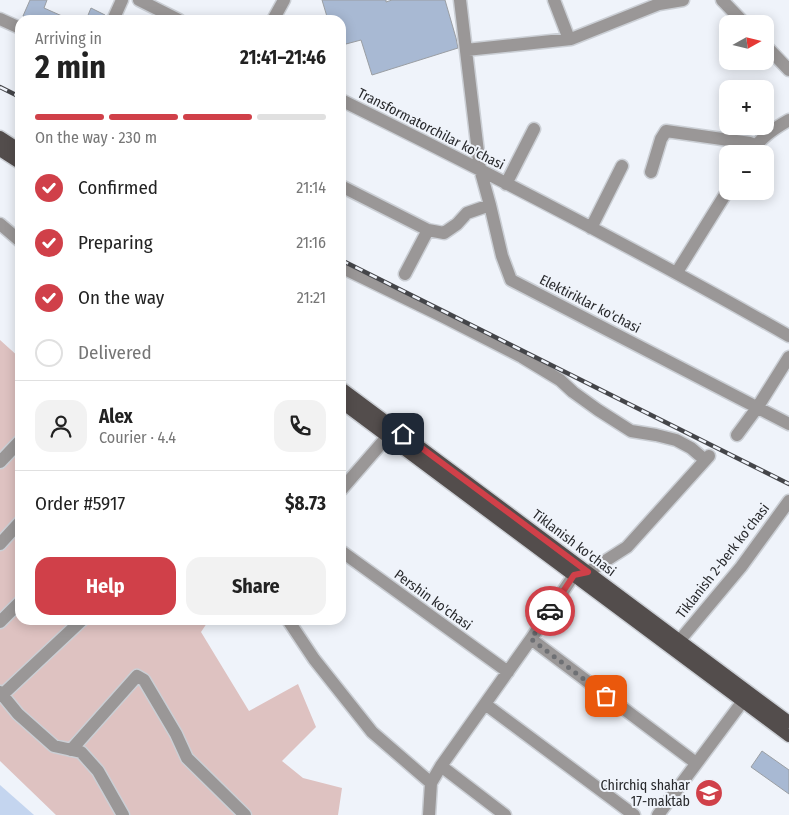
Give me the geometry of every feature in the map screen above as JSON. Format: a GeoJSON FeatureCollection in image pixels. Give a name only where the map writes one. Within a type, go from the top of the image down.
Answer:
{"type":"FeatureCollection","features":[{"type":"Feature","properties":{"kind":"main road"},"geometry":{"type":"LineString","coordinates":[[0,137],[15,147]]}},
{"type":"Feature","properties":{"kind":"main road"},"geometry":{"type":"LineString","coordinates":[[0,150],[15,160]]}},
{"type":"Feature","properties":{"kind":"main road","name":"Tiklanish ko'chasi"},"geometry":{"type":"LineString","coordinates":[[346,392],[789,722]]}},
{"type":"Feature","properties":{"kind":"main road"},"geometry":{"type":"LineString","coordinates":[[346,406],[789,736]]}},
{"type":"Feature","properties":{"kind":"main road"},"geometry":{"type":"LineString","coordinates":[[574,575],[588,572]]}},
{"type":"Feature","properties":{"kind":"street"},"geometry":{"type":"LineString","coordinates":[[115,15],[122,0]]}},
{"type":"Feature","properties":{"kind":"street"},"geometry":{"type":"LineString","coordinates":[[276,15],[284,0]]}},
{"type":"Feature","properties":{"kind":"street","name":"Elektiriklar ko'chasi"},"geometry":{"type":"LineString","coordinates":[[460,0],[480,169],[502,256],[511,280],[789,424]]}},
{"type":"Feature","properties":{"kind":"street"},"geometry":{"type":"LineString","coordinates":[[554,0],[569,39]]}},
{"type":"Feature","properties":{"kind":"street"},"geometry":{"type":"LineString","coordinates":[[466,50],[569,39],[659,2],[683,0]]}},
{"type":"Feature","properties":{"kind":"street"},"geometry":{"type":"LineString","coordinates":[[722,0],[736,15]]}},
{"type":"Feature","properties":{"kind":"street"},"geometry":{"type":"LineString","coordinates":[[145,1],[170,15]]}},
{"type":"Feature","properties":{"kind":"street"},"geometry":{"type":"LineString","coordinates":[[0,19],[15,26]]}},
{"type":"Feature","properties":{"kind":"street"},"geometry":{"type":"LineString","coordinates":[[774,54],[789,70]]}},
{"type":"Feature","properties":{"kind":"street","name":"Transformatorchilar ko'chasi"},"geometry":{"type":"LineString","coordinates":[[346,102],[480,169],[677,272],[789,336]]}},
{"type":"Feature","properties":{"kind":"street"},"geometry":{"type":"LineString","coordinates":[[758,145],[772,130],[789,120]]}},
{"type":"Feature","properties":{"kind":"street","name":"Transformatorchilar ko'chasi"},"geometry":{"type":"LineString","coordinates":[[506,184],[534,129]]}},
{"type":"Feature","properties":{"kind":"street"},"geometry":{"type":"LineString","coordinates":[[651,172],[661,139],[666,131],[750,143],[751,145]]}},
{"type":"Feature","properties":{"kind":"street"},"geometry":{"type":"LineString","coordinates":[[591,228],[622,166]]}},
{"type":"Feature","properties":{"kind":"street"},"geometry":{"type":"LineString","coordinates":[[346,189],[428,230],[444,233],[457,224],[467,213],[490,205]]}},
{"type":"Feature","properties":{"kind":"street"},"geometry":{"type":"LineString","coordinates":[[677,272],[722,200]]}},
{"type":"Feature","properties":{"kind":"street"},"geometry":{"type":"LineString","coordinates":[[0,224],[15,237]]}},
{"type":"Feature","properties":{"kind":"street"},"geometry":{"type":"LineString","coordinates":[[405,274],[428,230]]}},
{"type":"Feature","properties":{"kind":"street"},"geometry":{"type":"LineString","coordinates":[[346,269],[442,316],[522,358],[560,380],[598,410],[631,431],[676,440],[707,458],[627,547],[588,572]]}},
{"type":"Feature","properties":{"kind":"street"},"geometry":{"type":"LineString","coordinates":[[737,435],[757,408],[789,356]]}},
{"type":"Feature","properties":{"kind":"street"},"geometry":{"type":"LineString","coordinates":[[346,484],[387,437]]}},
{"type":"Feature","properties":{"kind":"street"},"geometry":{"type":"LineString","coordinates":[[0,462],[15,446]]}},
{"type":"Feature","properties":{"kind":"street","name":"Tiklanish 2-berk ko‘chasi"},"geometry":{"type":"LineString","coordinates":[[680,640],[741,567],[789,501]]}},
{"type":"Feature","properties":{"kind":"street"},"geometry":{"type":"LineString","coordinates":[[0,544],[15,528]]}},
{"type":"Feature","properties":{"kind":"street","name":"Pershin ko'chasi"},"geometry":{"type":"LineString","coordinates":[[346,556],[508,672]]}},
{"type":"Feature","properties":{"kind":"street"},"geometry":{"type":"LineString","coordinates":[[429,815],[431,783],[441,766],[574,575]]}},
{"type":"Feature","properties":{"kind":"street"},"geometry":{"type":"LineString","coordinates":[[0,622],[15,607]]}},
{"type":"Feature","properties":{"kind":"street"},"geometry":{"type":"LineString","coordinates":[[77,625],[1,694],[18,714],[54,746],[81,752],[98,771],[123,815]]}},
{"type":"Feature","properties":{"kind":"street"},"geometry":{"type":"LineString","coordinates":[[291,625],[314,659],[372,732],[431,783]]}},
{"type":"Feature","properties":{"kind":"street"},"geometry":{"type":"LineString","coordinates":[[531,639],[696,764]]}},
{"type":"Feature","properties":{"kind":"street"},"geometry":{"type":"LineString","coordinates":[[71,750],[137,676],[144,680],[176,734],[187,758],[245,815]]}},
{"type":"Feature","properties":{"kind":"street"},"geometry":{"type":"LineString","coordinates":[[658,815],[743,702]]}},
{"type":"Feature","properties":{"kind":"street"},"geometry":{"type":"LineString","coordinates":[[485,704],[634,815]]}},
{"type":"Feature","properties":{"kind":"street"},"geometry":{"type":"LineString","coordinates":[[441,766],[505,815]]}},
{"type":"Feature","properties":{"kind":"shaded area"},"geometry":{"type":"Polygon","coordinates":[[[0,340],[15,354],[15,625],[206,625],[201,632],[249,711],[298,684],[316,727],[282,761],[303,778],[342,788],[338,815],[56,815],[0,761],[0,340]]]}},
{"type":"Feature","properties":{"kind":"water"},"geometry":{"type":"Polygon","coordinates":[[[0,785],[34,815],[0,815],[0,785]]]}},
{"type":"Feature","properties":{"kind":"building"},"geometry":{"type":"Polygon","coordinates":[[[30,0],[47,0],[44,8],[60,15],[23,15],[30,0]]]}},
{"type":"Feature","properties":{"kind":"building"},"geometry":{"type":"Polygon","coordinates":[[[322,0],[386,0],[386,2],[392,0],[445,0],[458,48],[372,75],[361,40],[346,44],[346,15],[326,15],[322,0]]]}},
{"type":"Feature","properties":{"kind":"building"},"geometry":{"type":"Polygon","coordinates":[[[91,8],[105,15],[88,15],[91,8]]]}},
{"type":"Feature","properties":{"kind":"building"},"geometry":{"type":"Polygon","coordinates":[[[762,751],[789,770],[789,794],[751,767],[762,751]]]}},
{"type":"Feature","properties":{"kind":"railway"},"geometry":{"type":"LineString","coordinates":[[0,87],[15,94]]}},
{"type":"Feature","properties":{"kind":"railway"},"geometry":{"type":"LineString","coordinates":[[346,262],[789,484]]}},
{"type":"Feature","properties":{"kind":"way so far"},"geometry":{"type":"LineString","coordinates":[[550,611],[531,639],[606,696]]}},
{"type":"Feature","properties":{"kind":"place","name":"Chirchiq shahar 17-maktab"},"geometry":{"type":"Point","coordinates":[709,793]}},
{"type":"Feature","properties":{"kind":"route"},"geometry":{"type":"LineString","coordinates":[[403,434],[588,572],[574,575],[550,611]]}}]}
